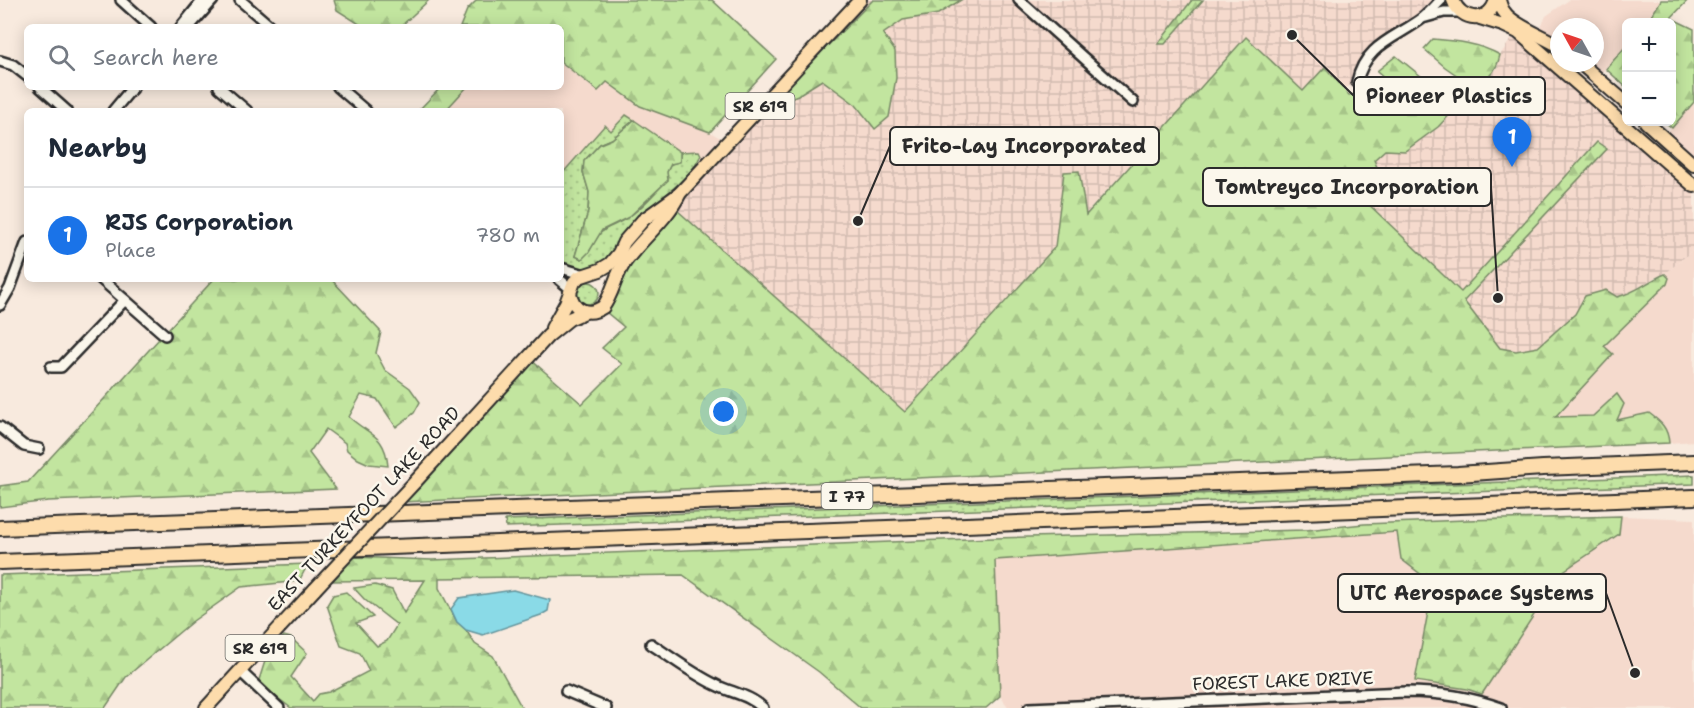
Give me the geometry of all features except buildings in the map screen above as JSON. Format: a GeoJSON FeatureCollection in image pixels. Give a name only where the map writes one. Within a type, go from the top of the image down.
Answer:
{"type":"FeatureCollection","features":[{"type":"Feature","properties":{"kind":"highway"},"geometry":{"type":"LineString","coordinates":[[1650,463],[1694,456]]}},
{"type":"Feature","properties":{"kind":"highway","name":"I 77"},"geometry":{"type":"LineString","coordinates":[[0,528],[1458,474],[1694,462]]}},
{"type":"Feature","properties":{"kind":"highway","name":"I 77"},"geometry":{"type":"LineString","coordinates":[[0,562],[1690,498]]}},
{"type":"Feature","properties":{"kind":"main road","name":"SR 619"},"geometry":{"type":"LineString","coordinates":[[680,193],[860,0]]}},
{"type":"Feature","properties":{"kind":"main road"},"geometry":{"type":"LineString","coordinates":[[1453,0],[1460,12],[1466,16],[1503,24],[1518,32],[1694,186]]}},
{"type":"Feature","properties":{"kind":"main road"},"geometry":{"type":"LineString","coordinates":[[1479,18],[1492,10],[1498,0]]}},
{"type":"Feature","properties":{"kind":"main road"},"geometry":{"type":"LineString","coordinates":[[1498,0],[1505,14],[1515,22],[1550,40]]}},
{"type":"Feature","properties":{"kind":"main road"},"geometry":{"type":"LineString","coordinates":[[1590,72],[1622,100]]}},
{"type":"Feature","properties":{"kind":"main road"},"geometry":{"type":"LineString","coordinates":[[1650,126],[1694,165]]}},
{"type":"Feature","properties":{"kind":"main road"},"geometry":{"type":"LineString","coordinates":[[680,193],[673,207],[637,245],[622,265],[603,308],[585,312],[574,305],[571,291],[574,282],[610,264],[624,242],[643,220],[680,193]]}},
{"type":"Feature","properties":{"kind":"main road"},"geometry":{"type":"LineString","coordinates":[[588,274],[602,279],[609,296]]}},
{"type":"Feature","properties":{"kind":"main road","name":"EAST TURKEYFOOT LAKE ROAD"},"geometry":{"type":"LineString","coordinates":[[548,336],[571,291]]}},
{"type":"Feature","properties":{"kind":"main road","name":"EAST TURKEYFOOT LAKE ROAD"},"geometry":{"type":"LineString","coordinates":[[206,708],[548,336],[569,319],[585,312]]}},
{"type":"Feature","properties":{"kind":"street"},"geometry":{"type":"LineString","coordinates":[[121,0],[148,24]]}},
{"type":"Feature","properties":{"kind":"street"},"geometry":{"type":"LineString","coordinates":[[183,24],[203,0]]}},
{"type":"Feature","properties":{"kind":"street"},"geometry":{"type":"LineString","coordinates":[[192,24],[213,0]]}},
{"type":"Feature","properties":{"kind":"street"},"geometry":{"type":"LineString","coordinates":[[240,0],[268,24]]}},
{"type":"Feature","properties":{"kind":"street"},"geometry":{"type":"LineString","coordinates":[[1019,0],[1133,102]]}},
{"type":"Feature","properties":{"kind":"street"},"geometry":{"type":"LineString","coordinates":[[1357,82],[1360,68],[1375,50],[1424,17],[1441,0]]}},
{"type":"Feature","properties":{"kind":"street"},"geometry":{"type":"LineString","coordinates":[[1424,17],[1444,12],[1460,12]]}},
{"type":"Feature","properties":{"kind":"street"},"geometry":{"type":"LineString","coordinates":[[0,61],[13,65],[24,74]]}},
{"type":"Feature","properties":{"kind":"street"},"geometry":{"type":"LineString","coordinates":[[43,90],[64,108]]}},
{"type":"Feature","properties":{"kind":"street"},"geometry":{"type":"LineString","coordinates":[[116,108],[131,90]]}},
{"type":"Feature","properties":{"kind":"street"},"geometry":{"type":"LineString","coordinates":[[222,90],[244,108]]}},
{"type":"Feature","properties":{"kind":"street"},"geometry":{"type":"LineString","coordinates":[[342,90],[362,108]]}},
{"type":"Feature","properties":{"kind":"street"},"geometry":{"type":"LineString","coordinates":[[0,305],[10,288],[24,250]]}},
{"type":"Feature","properties":{"kind":"street"},"geometry":{"type":"LineString","coordinates":[[564,269],[588,274]]}},
{"type":"Feature","properties":{"kind":"street"},"geometry":{"type":"LineString","coordinates":[[103,282],[165,335]]}},
{"type":"Feature","properties":{"kind":"street"},"geometry":{"type":"LineString","coordinates":[[562,282],[571,291]]}},
{"type":"Feature","properties":{"kind":"street"},"geometry":{"type":"LineString","coordinates":[[51,367],[61,367],[124,300]]}},
{"type":"Feature","properties":{"kind":"street"},"geometry":{"type":"LineString","coordinates":[[0,427],[24,446],[39,449]]}},
{"type":"Feature","properties":{"kind":"street"},"geometry":{"type":"LineString","coordinates":[[651,644],[696,675],[755,700],[763,708]]}},
{"type":"Feature","properties":{"kind":"street"},"geometry":{"type":"LineString","coordinates":[[240,671],[279,708]]}},
{"type":"Feature","properties":{"kind":"street"},"geometry":{"type":"LineString","coordinates":[[566,691],[606,708]]}},
{"type":"Feature","properties":{"kind":"street","name":"FOREST LAKE DRIVE"},"geometry":{"type":"LineString","coordinates":[[1029,708],[1433,692],[1463,697],[1501,708]]}},
{"type":"Feature","properties":{"kind":"shaded area"},"geometry":{"type":"Polygon","coordinates":[[[860,0],[1441,0],[1375,50],[1357,82],[1344,89],[1325,68],[1304,91],[1246,38],[904,413],[678,211],[680,193],[860,0]]]}},
{"type":"Feature","properties":{"kind":"shaded area"},"geometry":{"type":"Polygon","coordinates":[[[1569,0],[1661,0],[1650,18],[1622,18],[1622,50],[1604,70],[1604,18],[1550,18],[1550,40],[1538,33],[1546,16],[1569,0]]]}},
{"type":"Feature","properties":{"kind":"shaded area"},"geometry":{"type":"Polygon","coordinates":[[[1512,38],[1531,47],[1550,64],[1550,72],[1559,72],[1694,192],[1694,249],[1665,274],[1654,278],[1634,293],[1616,297],[1585,296],[1575,314],[1538,347],[1516,351],[1500,348],[1463,301],[1606,150],[1597,143],[1461,292],[1363,199],[1380,174],[1374,160],[1385,150],[1438,127],[1497,68],[1500,55],[1512,38]]]}},
{"type":"Feature","properties":{"kind":"shaded area"},"geometry":{"type":"Polygon","coordinates":[[[564,64],[597,91],[607,82],[640,106],[710,132],[722,139],[687,177],[653,207],[564,263],[564,108],[448,108],[464,90],[564,90],[564,64]]]}},
{"type":"Feature","properties":{"kind":"shaded area"},"geometry":{"type":"Polygon","coordinates":[[[1591,72],[1602,72],[1597,77],[1591,72]]]}},
{"type":"Feature","properties":{"kind":"shaded area"},"geometry":{"type":"Polygon","coordinates":[[[1694,102],[1694,165],[1663,137],[1673,126],[1676,126],[1676,122],[1694,102]]]}},
{"type":"Feature","properties":{"kind":"shaded area"},"geometry":{"type":"Polygon","coordinates":[[[1694,249],[1694,441],[1669,443],[1668,434],[1650,414],[1616,420],[1593,416],[1555,417],[1613,354],[1603,346],[1667,284],[1669,278],[1665,274],[1694,249]]]}},
{"type":"Feature","properties":{"kind":"shaded area"},"geometry":{"type":"Polygon","coordinates":[[[1621,516],[1694,519],[1694,708],[1009,708],[1000,696],[995,560],[1621,516]]]}},
{"type":"Feature","properties":{"kind":"green space"},"geometry":{"type":"Polygon","coordinates":[[[334,0],[429,0],[403,24],[359,24],[337,10],[334,0]]]}},
{"type":"Feature","properties":{"kind":"green space"},"geometry":{"type":"Polygon","coordinates":[[[477,0],[712,0],[776,59],[710,132],[640,106],[607,82],[598,91],[564,64],[564,24],[461,24],[467,10],[477,0]]]}},
{"type":"Feature","properties":{"kind":"green space"},"geometry":{"type":"Polygon","coordinates":[[[873,0],[961,0],[938,14],[903,20],[883,34],[895,51],[896,78],[889,117],[875,129],[856,105],[822,80],[798,95],[775,104],[779,95],[873,0]]]}},
{"type":"Feature","properties":{"kind":"green space"},"geometry":{"type":"Polygon","coordinates":[[[1192,0],[1203,0],[1165,44],[1158,44],[1192,0]]]}},
{"type":"Feature","properties":{"kind":"green space"},"geometry":{"type":"Polygon","coordinates":[[[1661,0],[1688,0],[1671,18],[1650,18],[1661,0]]]}},
{"type":"Feature","properties":{"kind":"green space"},"geometry":{"type":"Polygon","coordinates":[[[1676,20],[1694,29],[1694,102],[1676,123],[1676,20]]]}},
{"type":"Feature","properties":{"kind":"green space"},"geometry":{"type":"Polygon","coordinates":[[[1246,37],[1303,91],[1325,67],[1349,95],[1376,92],[1388,81],[1377,71],[1396,56],[1458,106],[1438,127],[1405,151],[1385,150],[1374,160],[1380,174],[1363,199],[1461,292],[1597,142],[1607,149],[1464,301],[1500,348],[1516,351],[1538,347],[1575,314],[1585,296],[1606,290],[1617,297],[1665,274],[1669,278],[1667,284],[1604,346],[1613,354],[1555,417],[1593,416],[1617,394],[1624,404],[1617,420],[1649,413],[1663,426],[1669,443],[402,502],[530,359],[582,404],[622,364],[602,348],[624,327],[606,312],[617,296],[621,280],[633,258],[678,211],[905,412],[1055,247],[1064,172],[1079,171],[1086,215],[1246,37]]]}},
{"type":"Feature","properties":{"kind":"green space"},"geometry":{"type":"Polygon","coordinates":[[[1433,39],[1475,45],[1500,55],[1496,67],[1482,81],[1471,85],[1424,49],[1433,39]]]}},
{"type":"Feature","properties":{"kind":"green space"},"geometry":{"type":"Polygon","coordinates":[[[1622,51],[1622,83],[1606,69],[1622,51]]]}},
{"type":"Feature","properties":{"kind":"green space"},"geometry":{"type":"Polygon","coordinates":[[[438,90],[464,90],[448,108],[421,108],[438,90]]]}},
{"type":"Feature","properties":{"kind":"green space"},"geometry":{"type":"Polygon","coordinates":[[[626,115],[634,120],[612,139],[600,144],[584,161],[583,172],[589,192],[588,212],[575,256],[589,252],[603,231],[626,219],[647,202],[668,180],[667,172],[671,164],[680,161],[680,152],[699,151],[701,155],[685,178],[651,209],[610,257],[593,268],[585,270],[564,266],[564,172],[605,125],[611,131],[626,115]]]}},
{"type":"Feature","properties":{"kind":"green space"},"geometry":{"type":"Polygon","coordinates":[[[634,120],[680,152],[680,162],[671,164],[667,172],[668,180],[629,217],[602,230],[582,259],[575,256],[588,212],[589,192],[583,172],[584,161],[600,144],[612,139],[634,120]]]}},
{"type":"Feature","properties":{"kind":"green space"},"geometry":{"type":"Polygon","coordinates":[[[211,282],[334,282],[381,332],[376,353],[385,370],[410,388],[420,402],[414,413],[396,427],[377,399],[361,395],[349,417],[380,441],[388,466],[369,464],[358,459],[347,450],[345,443],[326,429],[309,453],[336,489],[48,501],[0,507],[0,486],[28,482],[211,282]]]}},
{"type":"Feature","properties":{"kind":"green space"},"geometry":{"type":"Polygon","coordinates":[[[584,282],[592,282],[599,289],[599,297],[592,304],[584,304],[577,297],[577,289],[584,282]]]}},
{"type":"Feature","properties":{"kind":"green space"},"geometry":{"type":"Polygon","coordinates":[[[1694,475],[1694,484],[506,527],[505,520],[1694,475]]]}},
{"type":"Feature","properties":{"kind":"green space"},"geometry":{"type":"Polygon","coordinates":[[[1621,516],[1619,534],[1562,572],[1482,694],[1467,689],[1415,681],[1431,596],[1423,576],[1401,559],[1397,532],[995,560],[1000,696],[986,708],[861,708],[819,672],[683,575],[439,578],[439,588],[457,622],[466,630],[475,644],[493,656],[522,708],[291,708],[258,683],[267,655],[284,636],[291,638],[307,653],[291,677],[313,701],[319,694],[329,692],[369,671],[360,653],[341,646],[327,605],[333,595],[346,592],[373,617],[356,623],[377,646],[387,641],[397,625],[365,600],[354,588],[375,585],[392,590],[404,613],[425,580],[332,581],[353,557],[432,560],[994,538],[1306,530],[1364,524],[1621,516]]]}},
{"type":"Feature","properties":{"kind":"green space"},"geometry":{"type":"Polygon","coordinates":[[[308,564],[299,581],[241,587],[193,621],[126,677],[105,708],[0,708],[0,575],[308,564]]]}},
{"type":"Feature","properties":{"kind":"water"},"geometry":{"type":"Polygon","coordinates":[[[513,590],[550,600],[548,611],[483,635],[466,630],[457,622],[451,609],[459,598],[513,590]]]}},
{"type":"Feature","properties":{"kind":"place","name":"Pioneer Plastics"},"geometry":{"type":"Point","coordinates":[1292,35]}},
{"type":"Feature","properties":{"kind":"place","name":"RJS Corporation"},"geometry":{"type":"Point","coordinates":[1512,167]}},
{"type":"Feature","properties":{"kind":"place","name":"Frito-Lay Incorporated"},"geometry":{"type":"Point","coordinates":[858,221]}},
{"type":"Feature","properties":{"kind":"place","name":"Tomtreyco Incorporation"},"geometry":{"type":"Point","coordinates":[1498,298]}},
{"type":"Feature","properties":{"kind":"place","name":"UTC Aerospace Systems"},"geometry":{"type":"Point","coordinates":[1635,673]}}]}
